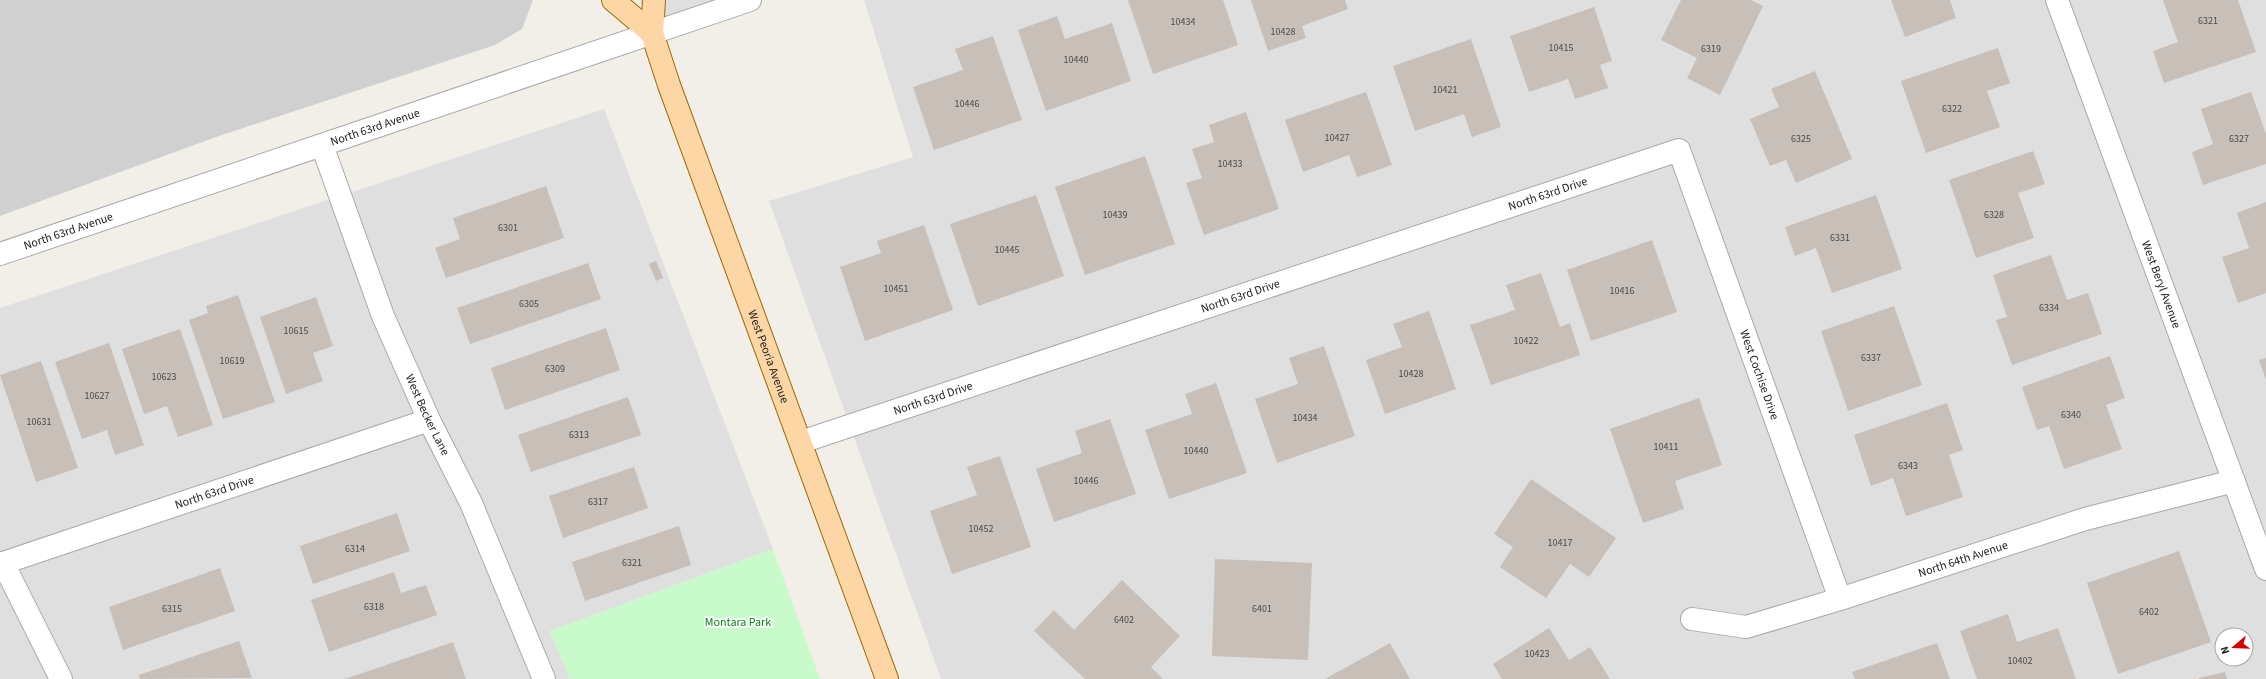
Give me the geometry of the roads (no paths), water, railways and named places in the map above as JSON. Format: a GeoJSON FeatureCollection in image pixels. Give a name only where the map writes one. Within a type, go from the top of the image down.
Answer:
{"type":"FeatureCollection","features":[{"type":"Feature","properties":{"kind":"main road"},"geometry":{"type":"LineString","coordinates":[[613,0],[652,33]]}},
{"type":"Feature","properties":{"kind":"main road","name":"West Peoria Avenue"},"geometry":{"type":"LineString","coordinates":[[654,0],[652,33],[669,85],[887,679]]}},
{"type":"Feature","properties":{"kind":"street","name":"North 63rd Avenue"},"geometry":{"type":"LineString","coordinates":[[0,254],[750,0]]}},
{"type":"Feature","properties":{"kind":"street","name":"West Beryl Avenue"},"geometry":{"type":"LineString","coordinates":[[2057,0],[2266,569]]}},
{"type":"Feature","properties":{"kind":"street","name":"West Becker Lane"},"geometry":{"type":"LineString","coordinates":[[322,145],[383,316],[429,420],[471,503],[544,679]]}},
{"type":"Feature","properties":{"kind":"street","name":"North 63rd Drive"},"geometry":{"type":"LineString","coordinates":[[801,442],[1679,150]]}},
{"type":"Feature","properties":{"kind":"street","name":"West Cochise Drive"},"geometry":{"type":"LineString","coordinates":[[1679,150],[1840,599]]}},
{"type":"Feature","properties":{"kind":"street","name":"North 63rd Drive"},"geometry":{"type":"LineString","coordinates":[[1,564],[429,420]]}},
{"type":"Feature","properties":{"kind":"street","name":"North 64th Avenue"},"geometry":{"type":"LineString","coordinates":[[1692,619],[1746,627],[1840,599],[2085,519],[2234,481]]}},
{"type":"Feature","properties":{"kind":"street"},"geometry":{"type":"LineString","coordinates":[[1,564],[61,679]]}},
{"type":"Feature","properties":{"kind":"park label","name":"Montara Park"},"geometry":{"type":"Point","coordinates":[738,622]}}]}
